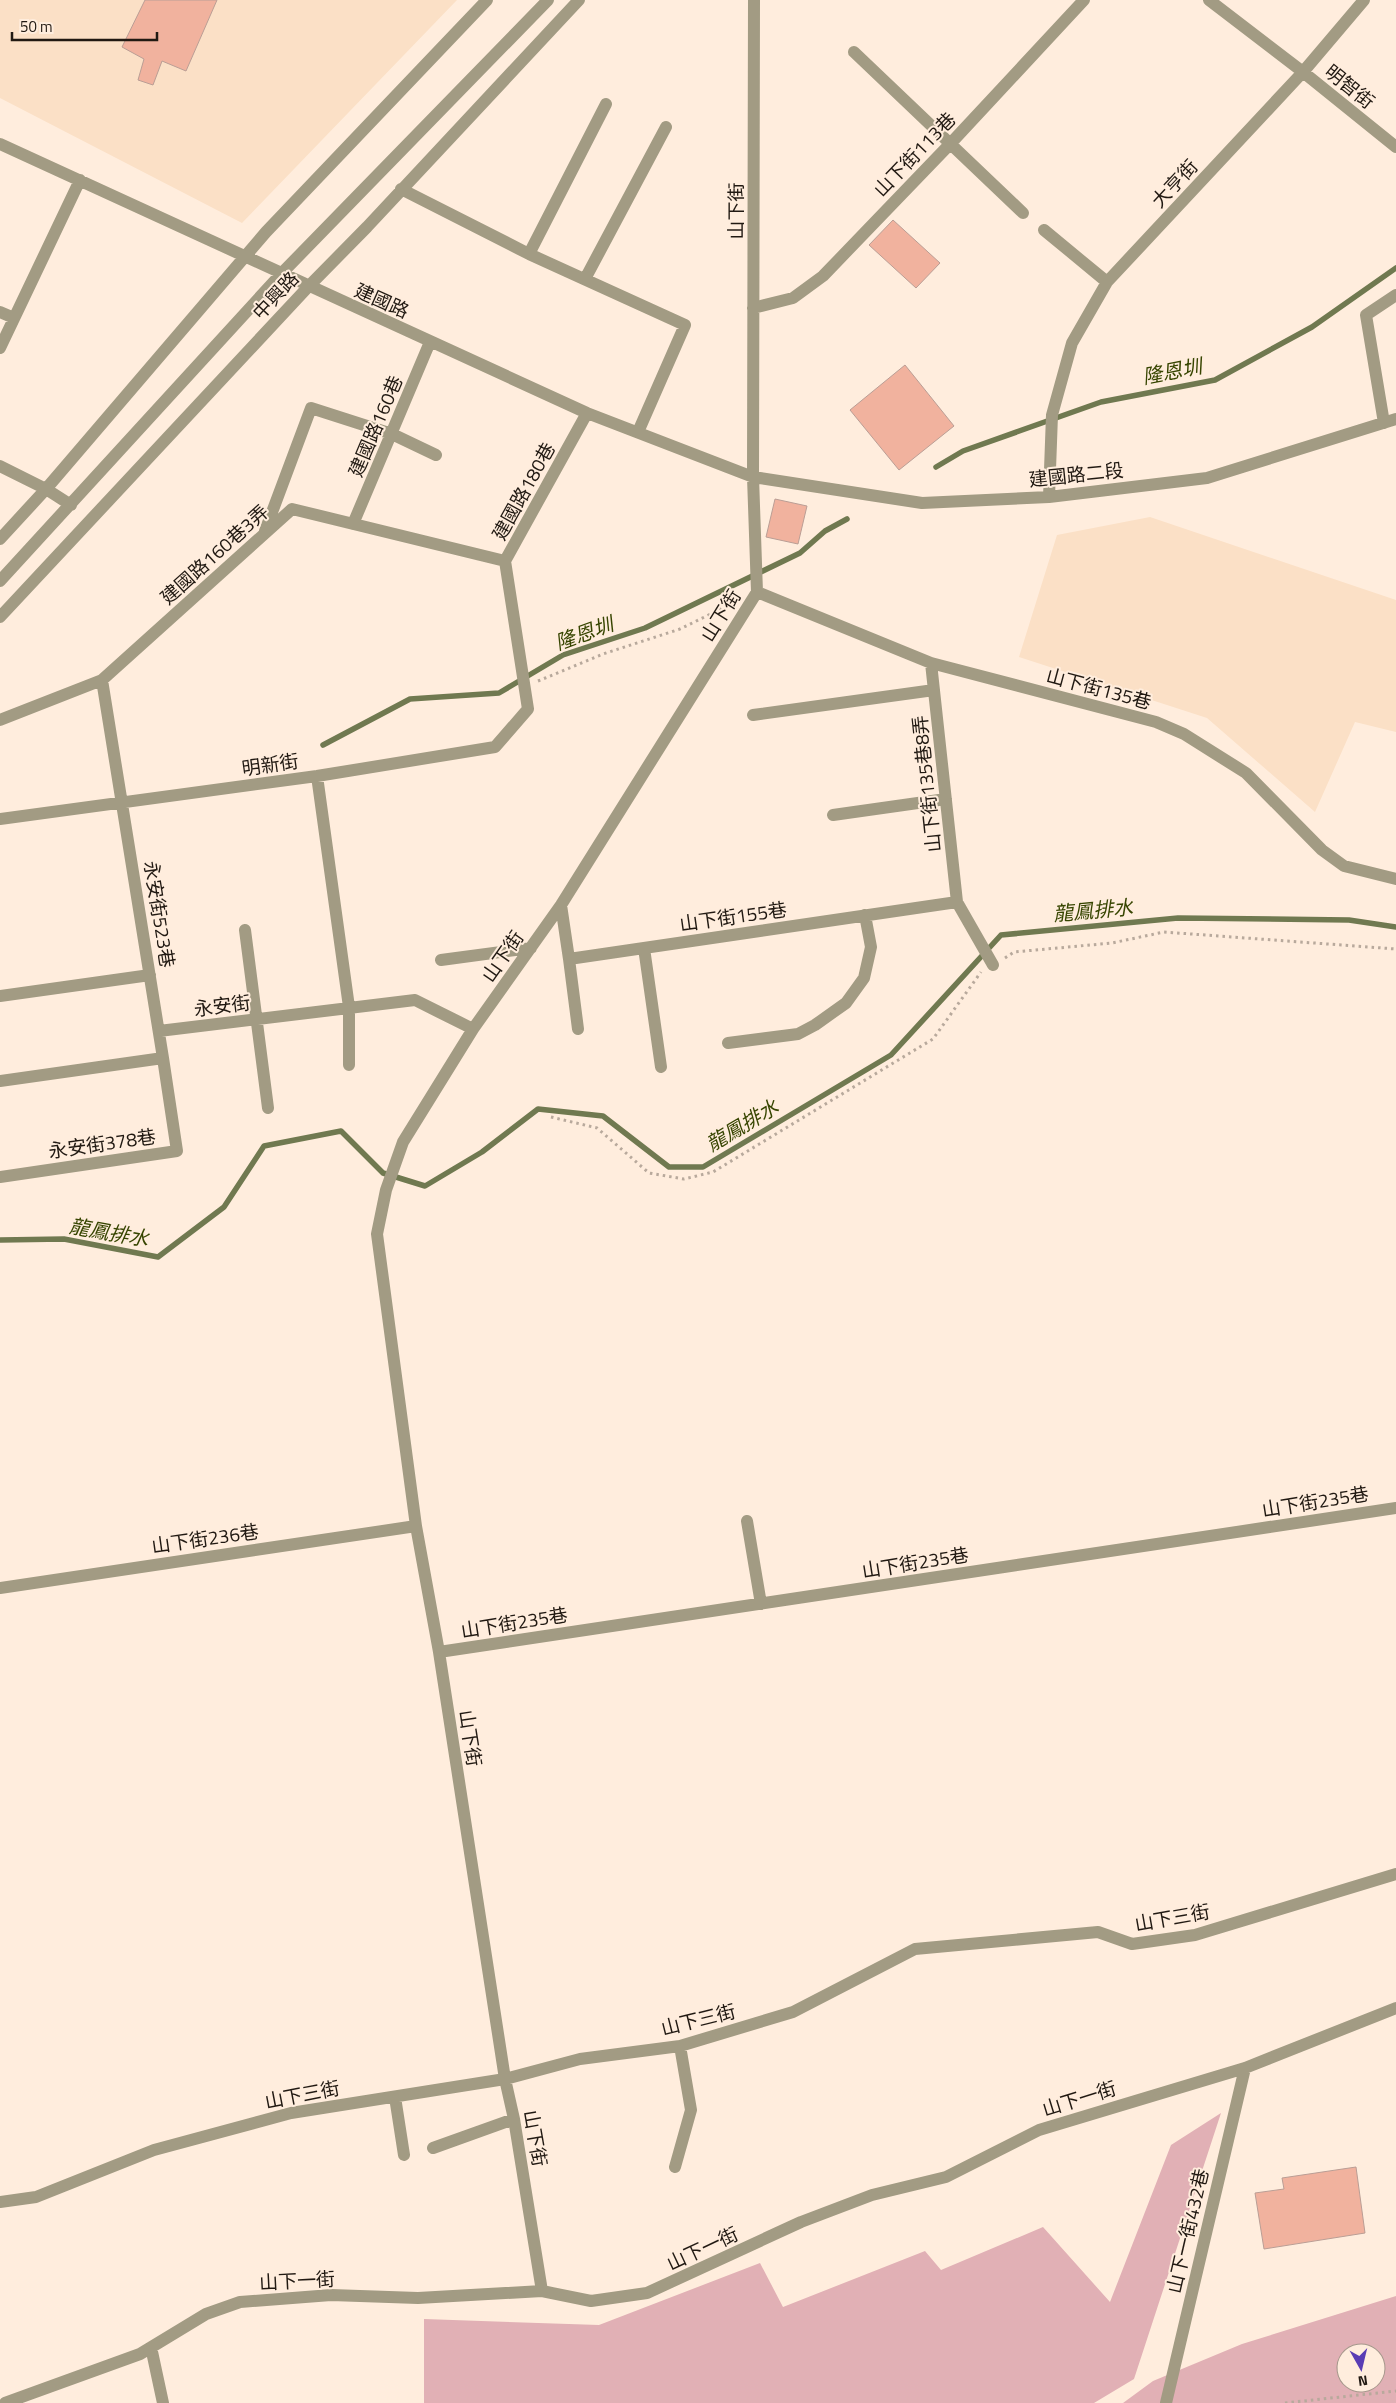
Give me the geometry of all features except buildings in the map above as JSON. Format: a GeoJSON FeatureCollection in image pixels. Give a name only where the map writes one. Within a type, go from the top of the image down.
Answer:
{"type":"FeatureCollection","features":[{"type":"Feature","properties":{"kind":"street"},"geometry":{"type":"LineString","coordinates":[[0,539],[46,489],[266,232],[488,0]]}},
{"type":"Feature","properties":{"kind":"street","name":"中興路"},"geometry":{"type":"LineString","coordinates":[[0,581],[281,274],[548,0]]}},
{"type":"Feature","properties":{"kind":"street","name":"中興路"},"geometry":{"type":"LineString","coordinates":[[0,617],[308,286],[367,227],[579,0]]}},
{"type":"Feature","properties":{"kind":"street","name":"山下街"},"geometry":{"type":"LineString","coordinates":[[542,2291],[514,2119],[505,2080],[439,1652],[416,1526],[377,1234],[386,1190],[396,1157],[403,1142],[473,1030],[561,905],[757,587],[753,477],[754,0]]}},
{"type":"Feature","properties":{"kind":"street","name":"山下街113巷"},"geometry":{"type":"LineString","coordinates":[[754,308],[794,298],[823,276],[951,143],[1084,0]]}},
{"type":"Feature","properties":{"kind":"street","name":"明智街"},"geometry":{"type":"LineString","coordinates":[[1209,0],[1396,147]]}},
{"type":"Feature","properties":{"kind":"street","name":"大亨街"},"geometry":{"type":"LineString","coordinates":[[1049,497],[1052,421],[1072,343],[1107,282],[1303,72],[1364,0]]}},
{"type":"Feature","properties":{"kind":"street"},"geometry":{"type":"LineString","coordinates":[[854,52],[1023,213]]}},
{"type":"Feature","properties":{"kind":"street"},"geometry":{"type":"LineString","coordinates":[[529,254],[606,104]]}},
{"type":"Feature","properties":{"kind":"street"},"geometry":{"type":"LineString","coordinates":[[585,279],[666,127]]}},
{"type":"Feature","properties":{"kind":"street","name":"建國路"},"geometry":{"type":"LineString","coordinates":[[0,144],[245,258],[588,413],[753,477]]}},
{"type":"Feature","properties":{"kind":"street"},"geometry":{"type":"LineString","coordinates":[[0,348],[80,180]]}},
{"type":"Feature","properties":{"kind":"street"},"geometry":{"type":"LineString","coordinates":[[401,189],[529,254],[685,325],[638,432]]}},
{"type":"Feature","properties":{"kind":"street"},"geometry":{"type":"LineString","coordinates":[[1044,230],[1107,282]]}},
{"type":"Feature","properties":{"kind":"street"},"geometry":{"type":"LineString","coordinates":[[1390,421],[1366,315],[1396,296]]}},
{"type":"Feature","properties":{"kind":"street"},"geometry":{"type":"LineString","coordinates":[[0,312],[14,318]]}},
{"type":"Feature","properties":{"kind":"street","name":"建國路160巷"},"geometry":{"type":"LineString","coordinates":[[354,524],[430,342]]}},
{"type":"Feature","properties":{"kind":"street"},"geometry":{"type":"LineString","coordinates":[[263,535],[311,408],[392,434],[436,455]]}},
{"type":"Feature","properties":{"kind":"street","name":"建國路180巷"},"geometry":{"type":"LineString","coordinates":[[528,709],[505,561],[588,413]]}},
{"type":"Feature","properties":{"kind":"street","name":"建國路二段"},"geometry":{"type":"LineString","coordinates":[[753,477],[922,503],[1049,497],[1207,478],[1390,421]]}},
{"type":"Feature","properties":{"kind":"street"},"geometry":{"type":"LineString","coordinates":[[0,466],[46,489],[71,505]]}},
{"type":"Feature","properties":{"kind":"street","name":"建國路160巷3弄"},"geometry":{"type":"LineString","coordinates":[[0,720],[102,680],[292,509],[505,561]]}},
{"type":"Feature","properties":{"kind":"street","name":"山下街135巷"},"geometry":{"type":"LineString","coordinates":[[757,587],[932,663],[1156,722],[1184,734],[1246,773],[1322,850],[1344,866],[1396,879]]}},
{"type":"Feature","properties":{"kind":"street","name":"山下街135巷8弄"},"geometry":{"type":"LineString","coordinates":[[932,663],[957,902]]}},
{"type":"Feature","properties":{"kind":"street","name":"永安街523巷"},"geometry":{"type":"LineString","coordinates":[[102,680],[159,1032]]}},
{"type":"Feature","properties":{"kind":"street"},"geometry":{"type":"LineString","coordinates":[[753,715],[934,690]]}},
{"type":"Feature","properties":{"kind":"street","name":"明新街"},"geometry":{"type":"LineString","coordinates":[[0,819],[317,776],[495,747],[528,709]]}},
{"type":"Feature","properties":{"kind":"street"},"geometry":{"type":"LineString","coordinates":[[317,776],[350,1007],[349,1065]]}},
{"type":"Feature","properties":{"kind":"street"},"geometry":{"type":"LineString","coordinates":[[833,815],[946,799]]}},
{"type":"Feature","properties":{"kind":"street"},"geometry":{"type":"LineString","coordinates":[[957,902],[976,932],[991,962]]}},
{"type":"Feature","properties":{"kind":"street","name":"山下街155巷"},"geometry":{"type":"LineString","coordinates":[[569,959],[957,902]]}},
{"type":"Feature","properties":{"kind":"street"},"geometry":{"type":"LineString","coordinates":[[561,905],[578,1029]]}},
{"type":"Feature","properties":{"kind":"street"},"geometry":{"type":"LineString","coordinates":[[728,1043],[798,1034],[816,1025],[846,1003],[864,978],[871,947],[865,916]]}},
{"type":"Feature","properties":{"kind":"street"},"geometry":{"type":"LineString","coordinates":[[245,930],[268,1108]]}},
{"type":"Feature","properties":{"kind":"street"},"geometry":{"type":"LineString","coordinates":[[442,960],[531,948]]}},
{"type":"Feature","properties":{"kind":"street"},"geometry":{"type":"LineString","coordinates":[[644,948],[661,1068]]}},
{"type":"Feature","properties":{"kind":"street"},"geometry":{"type":"LineString","coordinates":[[0,996],[150,975]]}},
{"type":"Feature","properties":{"kind":"street","name":"永安街"},"geometry":{"type":"LineString","coordinates":[[159,1032],[415,1000],[473,1030]]}},
{"type":"Feature","properties":{"kind":"street"},"geometry":{"type":"LineString","coordinates":[[0,1081],[163,1058],[159,1032]]}},
{"type":"Feature","properties":{"kind":"street","name":"永安街378巷"},"geometry":{"type":"LineString","coordinates":[[0,1177],[177,1151],[163,1058]]}},
{"type":"Feature","properties":{"kind":"street","name":"山下街235巷"},"geometry":{"type":"LineString","coordinates":[[439,1652],[1396,1508]]}},
{"type":"Feature","properties":{"kind":"street"},"geometry":{"type":"LineString","coordinates":[[748,1521],[761,1604]]}},
{"type":"Feature","properties":{"kind":"street","name":"山下街236巷"},"geometry":{"type":"LineString","coordinates":[[0,1588],[416,1526]]}},
{"type":"Feature","properties":{"kind":"street","name":"山下三街"},"geometry":{"type":"LineString","coordinates":[[0,2202],[36,2197],[154,2150],[292,2113],[505,2080],[580,2059],[680,2046],[793,2012],[916,1949],[1098,1932],[1132,1944],[1195,1935],[1396,1874]]}},
{"type":"Feature","properties":{"kind":"street","name":"山下一街"},"geometry":{"type":"LineString","coordinates":[[5,2403],[140,2354],[206,2314],[240,2302],[331,2295],[418,2298],[542,2291],[591,2301],[647,2293],[828,2212],[872,2195],[946,2177],[1039,2130],[1245,2068],[1396,2008]]}},
{"type":"Feature","properties":{"kind":"street"},"geometry":{"type":"LineString","coordinates":[[675,2167],[691,2110],[680,2046]]}},
{"type":"Feature","properties":{"kind":"street","name":"山下一街432巷"},"geometry":{"type":"LineString","coordinates":[[1166,2403],[1245,2068]]}},
{"type":"Feature","properties":{"kind":"street"},"geometry":{"type":"LineString","coordinates":[[395,2097],[404,2154]]}},
{"type":"Feature","properties":{"kind":"street"},"geometry":{"type":"LineString","coordinates":[[433,2148],[514,2119]]}},
{"type":"Feature","properties":{"kind":"street"},"geometry":{"type":"LineString","coordinates":[[0,2212],[36,2197]]}},
{"type":"Feature","properties":{"kind":"street"},"geometry":{"type":"LineString","coordinates":[[151,2347],[163,2403]]}},
{"type":"Feature","properties":{"kind":"path"},"geometry":{"type":"LineString","coordinates":[[525,686],[602,654],[680,629],[731,604]]}},
{"type":"Feature","properties":{"kind":"path"},"geometry":{"type":"LineString","coordinates":[[551,1117],[597,1128],[649,1173],[684,1179],[713,1172],[932,1039],[982,970],[991,962],[1014,952],[1112,942],[1164,932],[1396,948]]}},
{"type":"Feature","properties":{"kind":"path"},"geometry":{"type":"LineString","coordinates":[[1285,2403],[1396,2391]]}},
{"type":"Feature","properties":{"kind":"shaded area"},"geometry":{"type":"Polygon","coordinates":[[[0,0],[457,0],[242,223],[0,98],[0,0]]]}},
{"type":"Feature","properties":{"kind":"shaded area"},"geometry":{"type":"Polygon","coordinates":[[[1150,517],[1396,600],[1396,732],[1355,722],[1315,812],[1207,718],[1019,657],[1057,535],[1150,517]]]}},
{"type":"Feature","properties":{"kind":"shaded area"},"geometry":{"type":"Polygon","coordinates":[[[1221,2113],[1134,2379],[1094,2403],[424,2403],[424,2319],[599,2325],[760,2263],[783,2307],[925,2251],[941,2270],[1043,2227],[1110,2302],[1171,2145],[1221,2113]]]}},
{"type":"Feature","properties":{"kind":"shaded area"},"geometry":{"type":"Polygon","coordinates":[[[1396,2296],[1396,2403],[1123,2403],[1153,2381],[1242,2344],[1396,2296]]]}},
{"type":"Feature","properties":{"kind":"waterway","name":"隆恩圳"},"geometry":{"type":"LineString","coordinates":[[936,467],[963,451],[1101,402],[1215,380],[1312,327],[1396,268]]}},
{"type":"Feature","properties":{"kind":"waterway","name":"隆恩圳"},"geometry":{"type":"LineString","coordinates":[[323,745],[410,699],[499,693],[563,655],[645,628],[800,553],[825,531],[847,519]]}},
{"type":"Feature","properties":{"kind":"waterway","name":"龍鳳排水"},"geometry":{"type":"LineString","coordinates":[[0,1240],[64,1239],[158,1257],[224,1207],[264,1146],[341,1131],[383,1173],[425,1186],[482,1152],[538,1109],[603,1116],[669,1167],[703,1167],[891,1055],[1001,935],[1178,918],[1349,920],[1396,927]]}}]}
